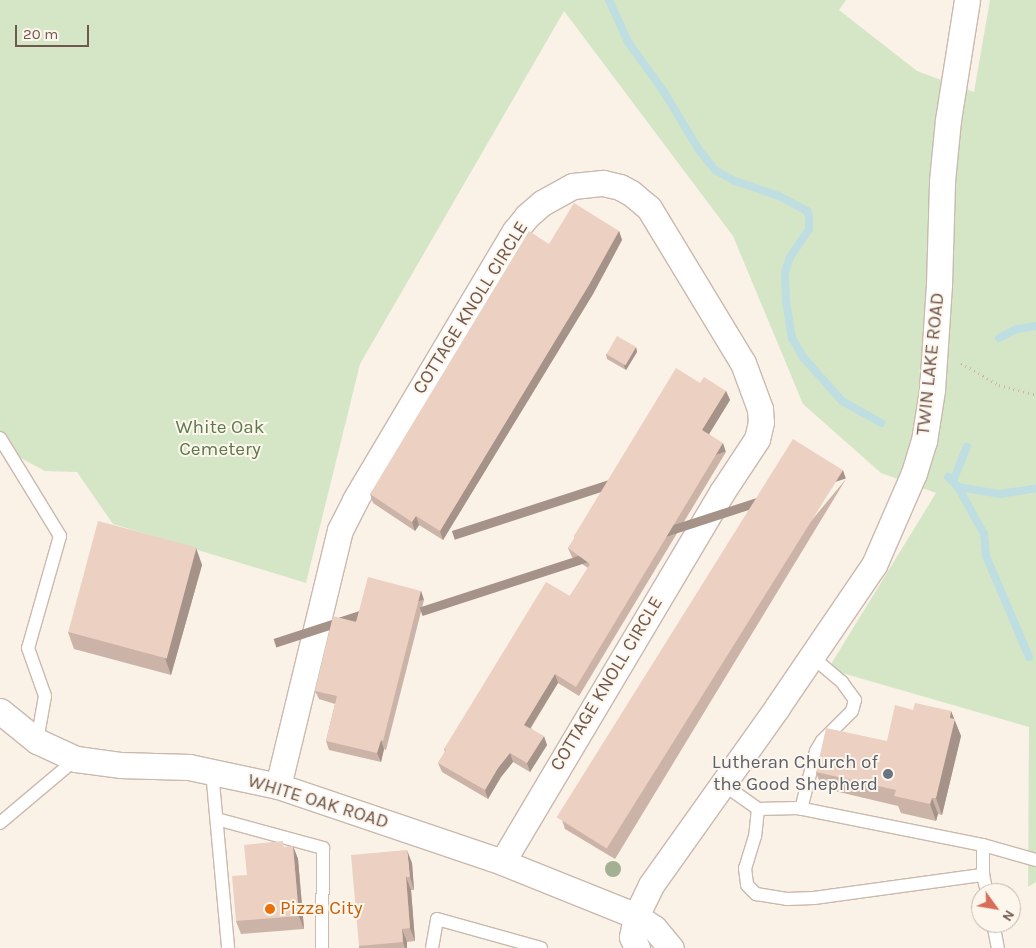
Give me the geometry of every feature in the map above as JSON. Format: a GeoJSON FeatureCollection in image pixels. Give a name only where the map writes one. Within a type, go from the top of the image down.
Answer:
{"type":"FeatureCollection","features":[{"type":"Feature","properties":{"kind":"street","name":"TWIN LAKE ROAD"},"geometry":{"type":"LineString","coordinates":[[636,916],[652,883],[723,784],[874,565],[898,512],[924,442],[935,363],[942,181],[948,120],[967,0]]}},
{"type":"Feature","properties":{"kind":"street","name":"COTTAGE KNOLL CIRCLE"},"geometry":{"type":"LineString","coordinates":[[278,786],[340,530],[355,500],[510,239],[527,216],[542,203],[573,186],[603,184],[620,187],[632,193],[649,208],[743,363],[760,408],[761,422],[757,439],[702,526],[502,862]]}},
{"type":"Feature","properties":{"kind":"street","name":"WHITE OAK ROAD"},"geometry":{"type":"LineString","coordinates":[[0,711],[37,741],[76,759],[120,765],[189,767],[278,786],[502,862],[636,916],[654,928],[671,948]]}},
{"type":"Feature","properties":{"kind":"street"},"geometry":{"type":"LineString","coordinates":[[636,916],[632,937],[637,948]]}},
{"type":"Feature","properties":{"kind":"lane"},"geometry":{"type":"LineString","coordinates":[[0,438],[60,536],[28,648],[45,696],[37,741]]}},
{"type":"Feature","properties":{"kind":"lane"},"geometry":{"type":"LineString","coordinates":[[802,809],[816,751],[822,741],[852,711],[855,700],[842,682],[812,656]]}},
{"type":"Feature","properties":{"kind":"lane"},"geometry":{"type":"LineString","coordinates":[[0,823],[76,759]]}},
{"type":"Feature","properties":{"kind":"lane"},"geometry":{"type":"LineString","coordinates":[[212,771],[228,948]]}},
{"type":"Feature","properties":{"kind":"lane"},"geometry":{"type":"LineString","coordinates":[[723,784],[758,809],[802,809],[983,845],[1036,860]]}},
{"type":"Feature","properties":{"kind":"lane"},"geometry":{"type":"LineString","coordinates":[[758,809],[755,836],[745,868],[747,885],[756,894],[787,899],[814,898],[983,874]]}},
{"type":"Feature","properties":{"kind":"lane"},"geometry":{"type":"LineString","coordinates":[[216,819],[323,848],[322,948]]}},
{"type":"Feature","properties":{"kind":"lane"},"geometry":{"type":"LineString","coordinates":[[983,845],[985,883]]}},
{"type":"Feature","properties":{"kind":"lane"},"geometry":{"type":"LineString","coordinates":[[432,948],[437,919],[541,948]]}},
{"type":"Feature","properties":{"kind":"lane"},"geometry":{"type":"LineString","coordinates":[[995,933],[998,948]]}},
{"type":"Feature","properties":{"kind":"path"},"geometry":{"type":"LineString","coordinates":[[961,363],[998,385],[1036,395]]}},
{"type":"Feature","properties":{"kind":"green space","name":"White Oak Cemetery"},"geometry":{"type":"Polygon","coordinates":[[[0,0],[846,0],[839,10],[917,71],[974,92],[990,0],[1036,0],[1036,882],[1028,887],[1029,727],[828,669],[936,493],[881,473],[803,404],[733,236],[564,11],[360,364],[306,583],[113,524],[77,472],[45,471],[0,447],[0,0]]]}},
{"type":"Feature","properties":{"kind":"building"},"geometry":{"type":"Polygon","coordinates":[[[574,203],[619,231],[589,285],[440,531],[416,516],[412,522],[370,494],[529,231],[549,244],[574,203]]]}},
{"type":"Feature","properties":{"kind":"building"},"geometry":{"type":"Polygon","coordinates":[[[617,336],[636,347],[626,365],[606,354],[617,336]]]}},
{"type":"Feature","properties":{"kind":"building"},"geometry":{"type":"Polygon","coordinates":[[[676,368],[700,383],[704,377],[726,391],[702,430],[723,443],[576,687],[555,674],[524,725],[544,736],[527,763],[510,753],[498,768],[485,790],[438,763],[446,750],[444,749],[546,582],[570,596],[590,564],[568,548],[676,368]]]}},
{"type":"Feature","properties":{"kind":"building"},"geometry":{"type":"Polygon","coordinates":[[[793,439],[843,470],[607,848],[557,817],[793,439]]]}},
{"type":"Feature","properties":{"kind":"building"},"geometry":{"type":"Polygon","coordinates":[[[98,521],[197,547],[167,658],[68,632],[98,521]]]}},
{"type":"Feature","properties":{"kind":"building"},"geometry":{"type":"Polygon","coordinates":[[[368,577],[421,591],[383,741],[381,740],[377,753],[326,741],[337,696],[315,691],[333,616],[356,622],[368,577]]]}},
{"type":"Feature","properties":{"kind":"building","name":"Lutheran Church of the Good Shepherd"},"geometry":{"type":"Polygon","coordinates":[[[915,703],[951,711],[950,718],[955,719],[936,798],[932,798],[930,804],[894,796],[896,790],[816,772],[826,728],[887,741],[895,705],[913,710],[915,703]]]}},
{"type":"Feature","properties":{"kind":"building","name":"Pizza City"},"geometry":{"type":"Polygon","coordinates":[[[283,841],[284,847],[293,846],[299,916],[236,921],[232,876],[247,875],[244,845],[283,841]]]}},
{"type":"Feature","properties":{"kind":"building"},"geometry":{"type":"Polygon","coordinates":[[[407,850],[410,877],[406,877],[410,928],[402,929],[403,942],[359,946],[351,855],[407,850]]]}},
{"type":"Feature","properties":{"kind":"waterway"},"geometry":{"type":"LineString","coordinates":[[609,0],[628,42],[664,92],[699,150],[715,170],[735,181],[779,196],[807,211],[809,229],[790,257],[785,272],[786,301],[792,338],[803,357],[842,401],[881,423]]}},
{"type":"Feature","properties":{"kind":"waterway"},"geometry":{"type":"LineString","coordinates":[[999,338],[1017,329],[1036,326]]}},
{"type":"Feature","properties":{"kind":"waterway"},"geometry":{"type":"LineString","coordinates":[[953,481],[967,447]]}},
{"type":"Feature","properties":{"kind":"waterway"},"geometry":{"type":"LineString","coordinates":[[948,477],[958,487],[984,534],[986,556],[1029,657]]}},
{"type":"Feature","properties":{"kind":"waterway"},"geometry":{"type":"LineString","coordinates":[[958,487],[1000,494],[1036,488]]}},
{"type":"Feature","properties":{"kind":"place","name":"Lutheran Church of the Good Shepherd"},"geometry":{"type":"Point","coordinates":[888,774]}},
{"type":"Feature","properties":{"kind":"place","name":"Pizza City"},"geometry":{"type":"Point","coordinates":[270,909]}}]}
